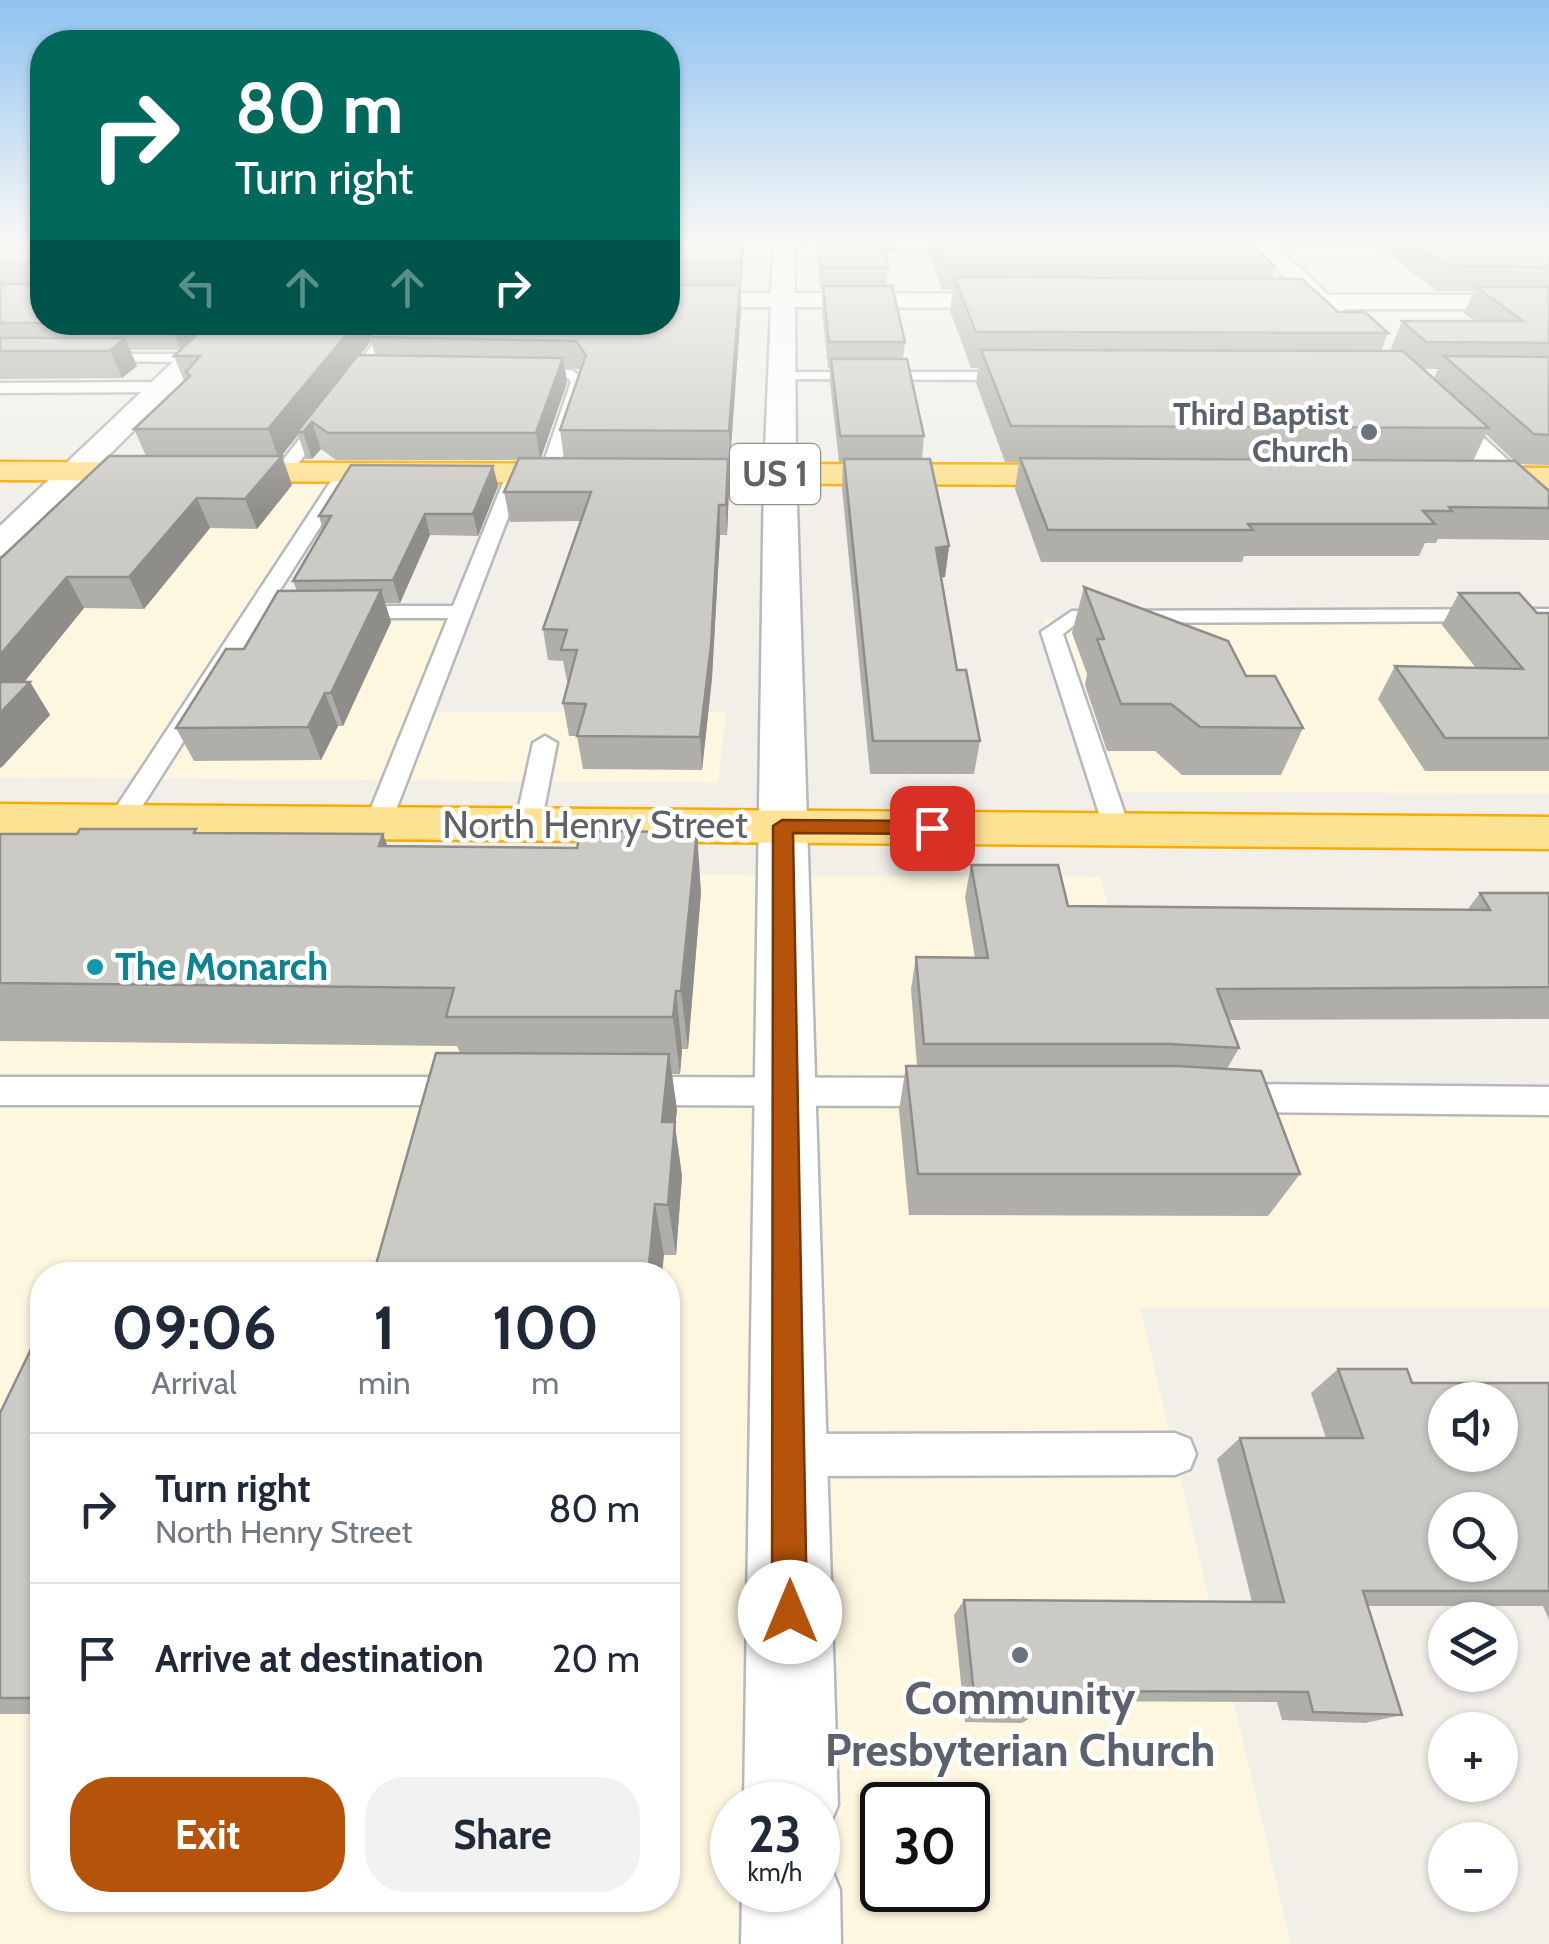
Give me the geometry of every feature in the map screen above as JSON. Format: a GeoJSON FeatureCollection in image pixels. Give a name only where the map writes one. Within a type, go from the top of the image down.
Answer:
{"type":"FeatureCollection","features":[{"type":"Feature","properties":{"kind":"highway","name":"US 1"},"geometry":{"type":"LineString","coordinates":[[0,472],[1130,476]]}},
{"type":"Feature","properties":{"kind":"highway"},"geometry":{"type":"LineString","coordinates":[[1423,477],[1549,478]]}},
{"type":"Feature","properties":{"kind":"highway","name":"North Henry Street"},"geometry":{"type":"LineString","coordinates":[[0,820],[1549,833]]}},
{"type":"Feature","properties":{"kind":"street"},"geometry":{"type":"LineString","coordinates":[[784,332],[780,474],[791,1782]]}},
{"type":"Feature","properties":{"kind":"street"},"geometry":{"type":"LineString","coordinates":[[1353,332],[1362,340]]}},
{"type":"Feature","properties":{"kind":"street"},"geometry":{"type":"LineString","coordinates":[[0,545],[217,335]]}},
{"type":"Feature","properties":{"kind":"street"},"geometry":{"type":"LineString","coordinates":[[1403,377],[1549,516]]}},
{"type":"Feature","properties":{"kind":"street"},"geometry":{"type":"LineString","coordinates":[[791,1912],[791,1944]]}},
{"type":"Feature","properties":{"kind":"lane"},"geometry":{"type":"LineString","coordinates":[[283,472],[387,335]]}},
{"type":"Feature","properties":{"kind":"lane"},"geometry":{"type":"LineString","coordinates":[[78,358],[194,358]]}},
{"type":"Feature","properties":{"kind":"lane"},"geometry":{"type":"LineString","coordinates":[[360,372],[379,372]]}},
{"type":"Feature","properties":{"kind":"lane"},"geometry":{"type":"LineString","coordinates":[[513,372],[572,374],[579,382],[548,473]]}},
{"type":"Feature","properties":{"kind":"lane"},"geometry":{"type":"LineString","coordinates":[[783,376],[1036,376]]}},
{"type":"Feature","properties":{"kind":"lane"},"geometry":{"type":"LineString","coordinates":[[0,388],[163,388]]}},
{"type":"Feature","properties":{"kind":"lane"},"geometry":{"type":"LineString","coordinates":[[120,821],[265,613],[346,472]]}},
{"type":"Feature","properties":{"kind":"lane"},"geometry":{"type":"LineString","coordinates":[[378,823],[516,473]]}},
{"type":"Feature","properties":{"kind":"lane"},"geometry":{"type":"LineString","coordinates":[[333,612],[461,612]]}},
{"type":"Feature","properties":{"kind":"lane"},"geometry":{"type":"LineString","coordinates":[[1117,829],[1052,632],[1072,617],[1549,615]]}},
{"type":"Feature","properties":{"kind":"lane"},"geometry":{"type":"LineString","coordinates":[[528,825],[545,743]]}},
{"type":"Feature","properties":{"kind":"lane"},"geometry":{"type":"LineString","coordinates":[[0,1091],[492,1091]]}},
{"type":"Feature","properties":{"kind":"lane"},"geometry":{"type":"LineString","coordinates":[[610,1092],[967,1092]]}},
{"type":"Feature","properties":{"kind":"lane"},"geometry":{"type":"LineString","coordinates":[[1192,1095],[1285,1101],[1549,1102]]}},
{"type":"Feature","properties":{"kind":"lane"},"geometry":{"type":"LineString","coordinates":[[789,1455],[1175,1454]]}},
{"type":"Feature","properties":{"kind":"shaded area"},"geometry":{"type":"Polygon","coordinates":[[[71,472],[336,473],[247,611],[448,612],[410,712],[726,712],[718,783],[0,777],[0,540],[71,472]]]}},
{"type":"Feature","properties":{"kind":"shaded area"},"geometry":{"type":"Polygon","coordinates":[[[1043,618],[1549,620],[1549,793],[1098,792],[1043,618]]]}},
{"type":"Feature","properties":{"kind":"shaded area"},"geometry":{"type":"Polygon","coordinates":[[[0,871],[1100,877],[1165,1100],[1549,1104],[1549,1308],[1140,1308],[1291,1944],[0,1944],[0,871]]]}},
{"type":"Feature","properties":{"kind":"building"},"geometry":{"type":"Polygon","coordinates":[[[736,332],[729,431],[560,430],[586,355],[576,341],[370,337],[736,332]]]}},
{"type":"Feature","properties":{"kind":"building"},"geometry":{"type":"Polygon","coordinates":[[[828,332],[903,332],[905,342],[829,342],[828,332]]]}},
{"type":"Feature","properties":{"kind":"building"},"geometry":{"type":"Polygon","coordinates":[[[976,332],[1387,332],[1388,333],[976,332]]]}},
{"type":"Feature","properties":{"kind":"building"},"geometry":{"type":"Polygon","coordinates":[[[1414,332],[1549,332],[1549,343],[1426,342],[1414,332]]]}},
{"type":"Feature","properties":{"kind":"building"},"geometry":{"type":"Polygon","coordinates":[[[196,335],[346,335],[268,429],[134,429],[190,376],[186,372],[200,356],[174,356],[196,335]]]}},
{"type":"Feature","properties":{"kind":"building"},"geometry":{"type":"Polygon","coordinates":[[[0,338],[125,338],[110,351],[0,351],[0,338]]]}},
{"type":"Feature","properties":{"kind":"building"},"geometry":{"type":"Polygon","coordinates":[[[981,350],[1403,351],[1489,428],[1011,426],[981,350]]]}},
{"type":"Feature","properties":{"kind":"building"},"geometry":{"type":"Polygon","coordinates":[[[358,355],[563,358],[536,433],[328,433],[312,422],[303,432],[297,432],[358,355]]]}},
{"type":"Feature","properties":{"kind":"building"},"geometry":{"type":"Polygon","coordinates":[[[1444,356],[1549,357],[1549,435],[1534,434],[1444,356]]]}},
{"type":"Feature","properties":{"kind":"building"},"geometry":{"type":"Polygon","coordinates":[[[831,359],[907,359],[924,436],[840,436],[831,359]]]}},
{"type":"Feature","properties":{"kind":"building"},"geometry":{"type":"Polygon","coordinates":[[[109,456],[282,456],[245,499],[197,498],[129,577],[67,577],[0,655],[0,559],[109,456]]]}},
{"type":"Feature","properties":{"kind":"building"},"geometry":{"type":"Polygon","coordinates":[[[519,458],[728,459],[726,505],[719,505],[711,646],[700,737],[577,736],[586,704],[563,703],[577,650],[561,650],[567,630],[543,629],[591,492],[504,492],[519,458]]]}},
{"type":"Feature","properties":{"kind":"building"},"geometry":{"type":"Polygon","coordinates":[[[1020,458],[1515,461],[1549,491],[1549,508],[1449,507],[1452,511],[1423,511],[1435,524],[1248,524],[1253,530],[1048,530],[1020,458]]]}},
{"type":"Feature","properties":{"kind":"building"},"geometry":{"type":"Polygon","coordinates":[[[844,459],[930,459],[949,546],[936,548],[957,670],[966,670],[980,741],[873,741],[844,459]]]}},
{"type":"Feature","properties":{"kind":"building"},"geometry":{"type":"Polygon","coordinates":[[[351,465],[493,466],[473,514],[425,514],[393,580],[293,581],[331,516],[319,516],[351,465]]]}},
{"type":"Feature","properties":{"kind":"building"},"geometry":{"type":"Polygon","coordinates":[[[1084,587],[1228,641],[1246,676],[1275,676],[1303,728],[1200,727],[1171,704],[1121,704],[1097,639],[1104,639],[1084,587]]]}},
{"type":"Feature","properties":{"kind":"building"},"geometry":{"type":"Polygon","coordinates":[[[381,590],[331,693],[325,693],[308,727],[176,728],[226,649],[244,649],[278,591],[381,590]]]}},
{"type":"Feature","properties":{"kind":"building"},"geometry":{"type":"Polygon","coordinates":[[[1459,593],[1519,593],[1537,613],[1549,613],[1549,738],[1445,738],[1395,666],[1523,669],[1459,593]]]}},
{"type":"Feature","properties":{"kind":"building"},"geometry":{"type":"Polygon","coordinates":[[[0,682],[30,682],[0,713],[0,682]]]}},
{"type":"Feature","properties":{"kind":"building"},"geometry":{"type":"Polygon","coordinates":[[[80,829],[383,834],[379,846],[577,848],[581,831],[697,832],[681,991],[676,991],[673,1017],[446,1017],[454,988],[0,983],[0,834],[77,834],[80,829]]]}},
{"type":"Feature","properties":{"kind":"building"},"geometry":{"type":"Polygon","coordinates":[[[971,865],[1058,865],[1068,906],[1490,910],[1480,893],[1549,893],[1549,987],[1217,989],[1239,1048],[1170,1044],[924,1044],[916,957],[988,958],[971,865]]]}},
{"type":"Feature","properties":{"kind":"building"},"geometry":{"type":"Polygon","coordinates":[[[436,1053],[669,1054],[662,1122],[675,1122],[668,1205],[655,1204],[649,1262],[377,1262],[436,1053]]]}},
{"type":"Feature","properties":{"kind":"building"},"geometry":{"type":"Polygon","coordinates":[[[906,1066],[1178,1066],[1261,1071],[1300,1174],[918,1174],[906,1066]]]}},
{"type":"Feature","properties":{"kind":"building"},"geometry":{"type":"Polygon","coordinates":[[[30,1351],[30,1698],[0,1698],[0,1413],[30,1351]]]}},
{"type":"Feature","properties":{"kind":"building"},"geometry":{"type":"Polygon","coordinates":[[[1338,1369],[1407,1369],[1412,1383],[1428,1383],[1428,1472],[1518,1472],[1518,1383],[1549,1383],[1549,1591],[1363,1591],[1402,1715],[1313,1712],[1308,1692],[1035,1691],[1037,1714],[976,1713],[964,1600],[1284,1602],[1240,1438],[1363,1438],[1338,1369]]]}},
{"type":"Feature","properties":{"kind":"place","name":"Third Baptist Church"},"geometry":{"type":"Point","coordinates":[1369,432]}},
{"type":"Feature","properties":{"kind":"place","name":"The Monarch"},"geometry":{"type":"Point","coordinates":[95,967]}},
{"type":"Feature","properties":{"kind":"place","name":"Community Presbyterian Church"},"geometry":{"type":"Point","coordinates":[1020,1655]}},
{"type":"Feature","properties":{"kind":"route"},"geometry":{"type":"LineString","coordinates":[[790,1612],[782,826],[932,828]]}}]}
